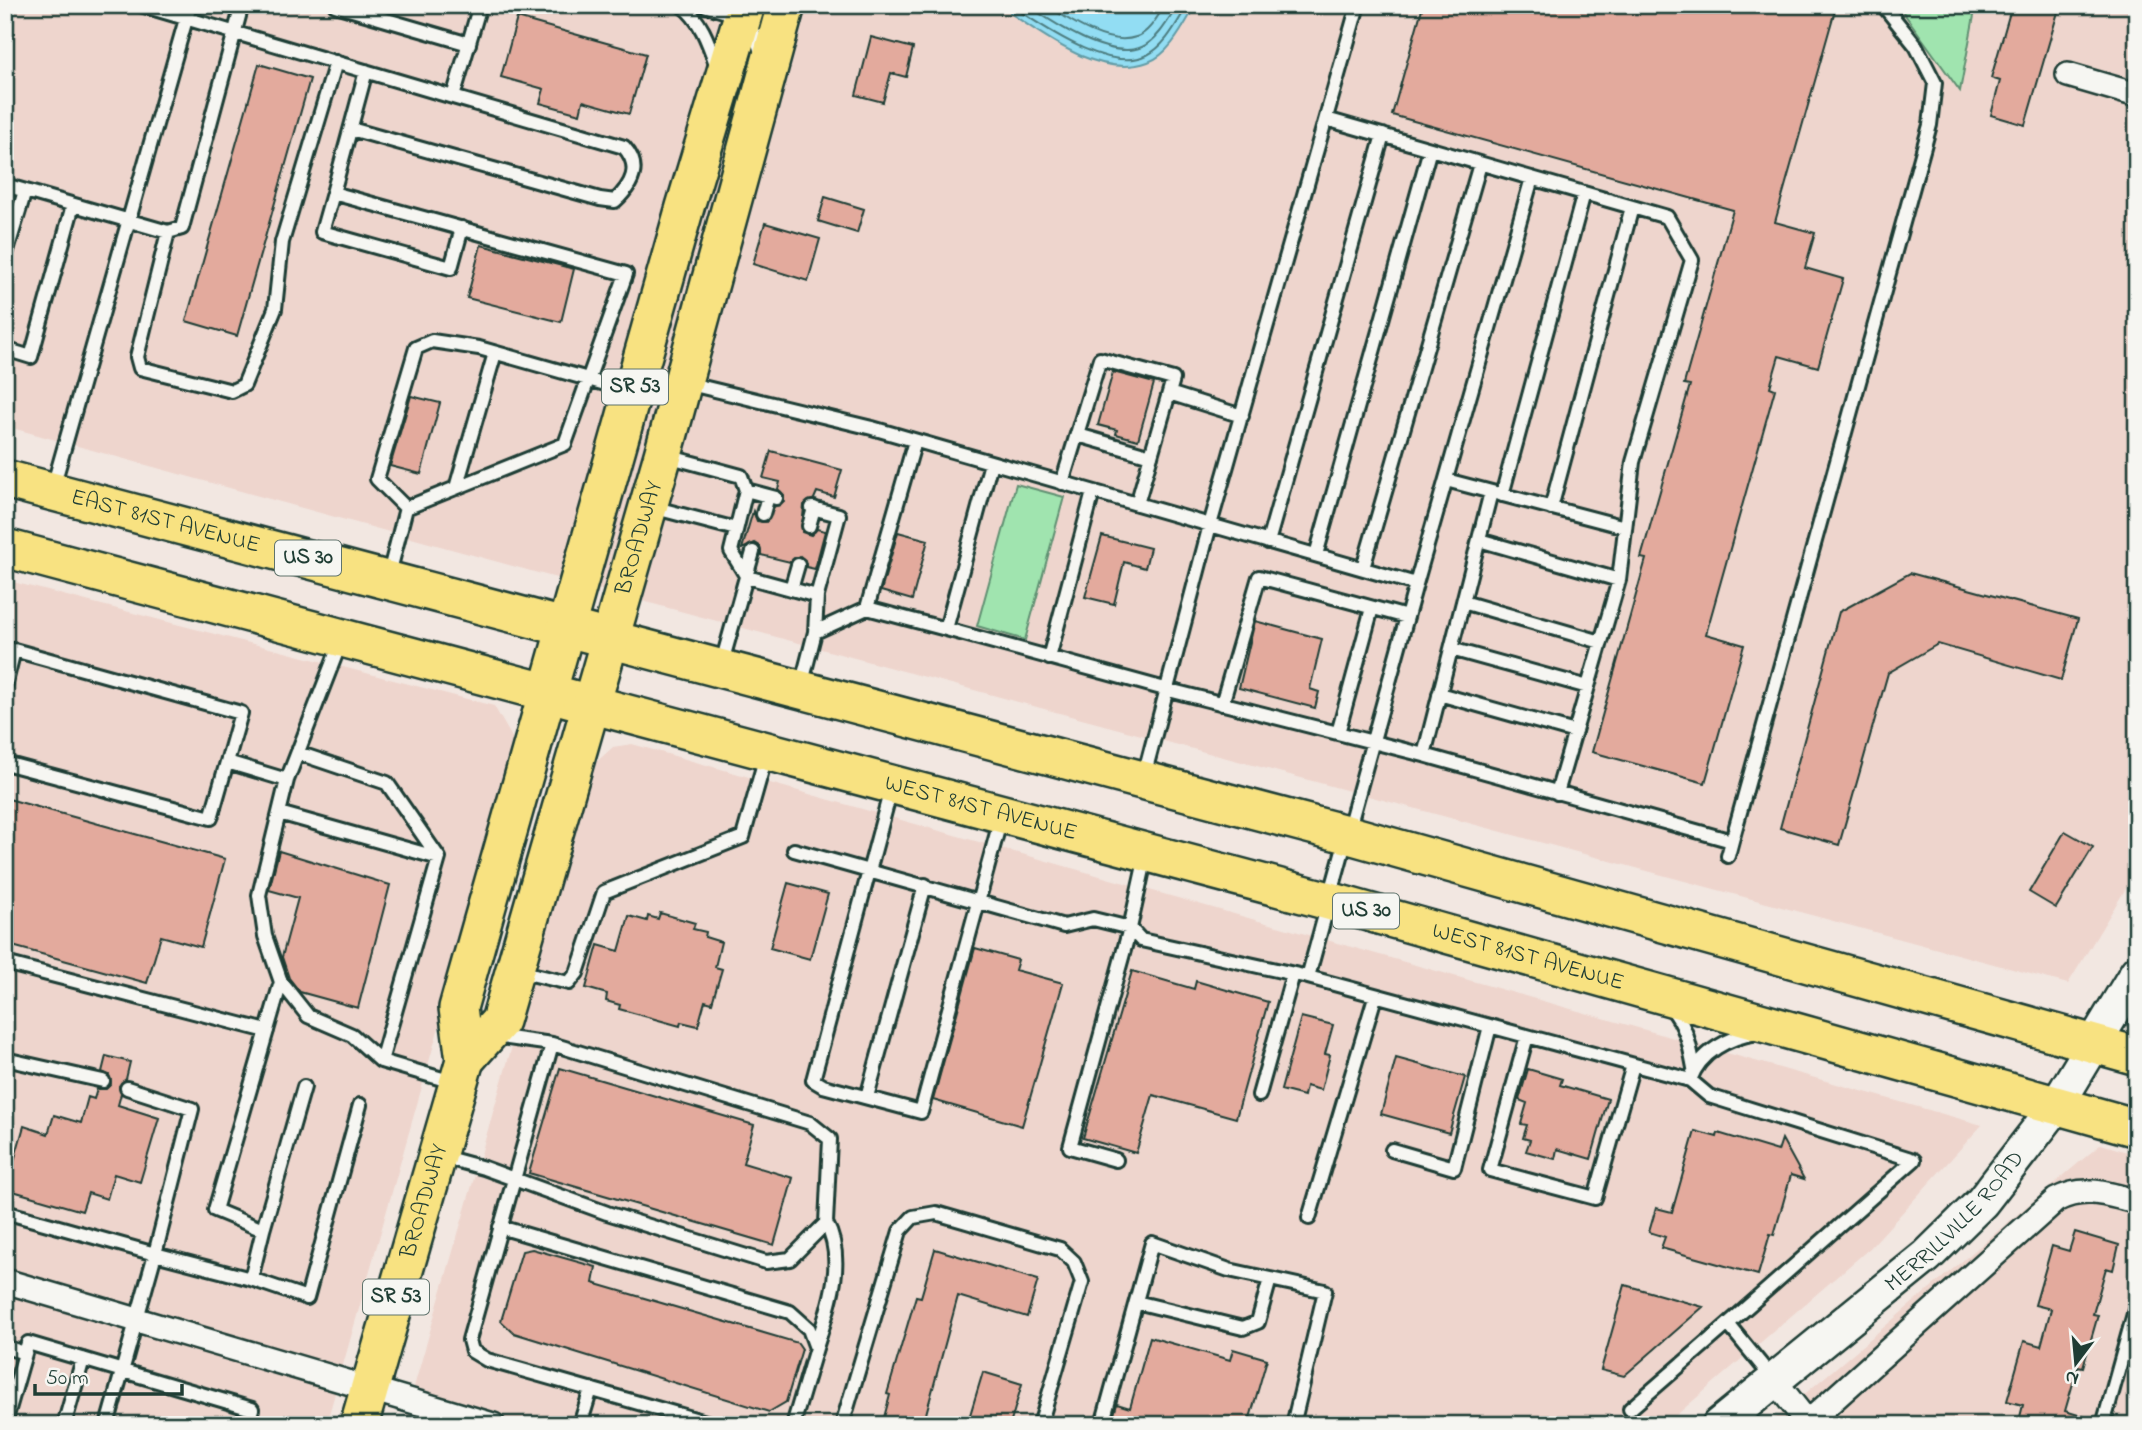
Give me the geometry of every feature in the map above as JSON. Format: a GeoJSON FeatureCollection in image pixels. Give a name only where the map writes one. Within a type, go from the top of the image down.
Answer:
{"type":"FeatureCollection","features":[{"type":"Feature","properties":{"kind":"main road","name":"BROADWAY"},"geometry":{"type":"LineString","coordinates":[[359,1425],[438,1156],[470,1059],[500,1021],[663,455],[786,5]]}},
{"type":"Feature","properties":{"kind":"main road","name":"BROADWAY"},"geometry":{"type":"LineString","coordinates":[[470,1059],[458,1008],[744,11]]}},
{"type":"Feature","properties":{"kind":"main road","name":"EAST 81ST AVENUE"},"geometry":{"type":"LineString","coordinates":[[5,479],[610,637]]}},
{"type":"Feature","properties":{"kind":"main road","name":"US 30"},"geometry":{"type":"LineString","coordinates":[[5,548],[592,705]]}},
{"type":"Feature","properties":{"kind":"main road","name":"US 30"},"geometry":{"type":"LineString","coordinates":[[610,637],[1346,835],[2137,1056]]}},
{"type":"Feature","properties":{"kind":"main road","name":"WEST 81ST AVENUE"},"geometry":{"type":"LineString","coordinates":[[592,705],[1329,901],[2137,1128]]}},
{"type":"Feature","properties":{"kind":"street"},"geometry":{"type":"LineString","coordinates":[[2068,75],[2137,95]]}},
{"type":"Feature","properties":{"kind":"street","name":"MERRILLVILLE ROAD"},"geometry":{"type":"LineString","coordinates":[[1720,1425],[1902,1277],[1955,1229],[2006,1175],[2057,1105],[2137,972]]}},
{"type":"Feature","properties":{"kind":"street"},"geometry":{"type":"LineString","coordinates":[[1773,1380],[1806,1424],[2056,1200],[2071,1192],[2087,1191],[2137,1202]]}},
{"type":"Feature","properties":{"kind":"street"},"geometry":{"type":"LineString","coordinates":[[5,1281],[492,1425]]}},
{"type":"Feature","properties":{"kind":"lane"},"geometry":{"type":"LineString","coordinates":[[141,5],[188,12],[234,33],[624,147],[633,157],[635,174],[629,189],[615,201],[600,199],[351,129]]}},
{"type":"Feature","properties":{"kind":"lane"},"geometry":{"type":"LineString","coordinates":[[5,185],[168,232],[182,228],[242,5]]}},
{"type":"Feature","properties":{"kind":"lane"},"geometry":{"type":"LineString","coordinates":[[335,5],[469,44]]}},
{"type":"Feature","properties":{"kind":"lane"},"geometry":{"type":"LineString","coordinates":[[453,97],[480,5]]}},
{"type":"Feature","properties":{"kind":"lane"},"geometry":{"type":"LineString","coordinates":[[681,5],[690,11],[701,28],[722,82]]}},
{"type":"Feature","properties":{"kind":"lane"},"geometry":{"type":"LineString","coordinates":[[704,5],[744,11],[760,48],[766,78]]}},
{"type":"Feature","properties":{"kind":"lane"},"geometry":{"type":"LineString","coordinates":[[1143,780],[1210,525],[1358,5]]}},
{"type":"Feature","properties":{"kind":"lane"},"geometry":{"type":"LineString","coordinates":[[1728,856],[1930,125],[1934,83],[1916,46],[1883,5]]}},
{"type":"Feature","properties":{"kind":"lane"},"geometry":{"type":"LineString","coordinates":[[52,491],[188,12]]}},
{"type":"Feature","properties":{"kind":"lane"},"geometry":{"type":"LineString","coordinates":[[168,232],[137,357],[140,368],[232,391],[244,385],[275,309],[282,242],[336,62]]}},
{"type":"Feature","properties":{"kind":"lane"},"geometry":{"type":"LineString","coordinates":[[366,71],[322,232],[451,268],[462,229]]}},
{"type":"Feature","properties":{"kind":"lane"},"geometry":{"type":"LineString","coordinates":[[1326,119],[1667,217],[1692,260],[1633,462],[1619,580],[1557,793]]}},
{"type":"Feature","properties":{"kind":"lane"},"geometry":{"type":"LineString","coordinates":[[1268,542],[1383,135]]}},
{"type":"Feature","properties":{"kind":"lane"},"geometry":{"type":"LineString","coordinates":[[1316,555],[1430,149]]}},
{"type":"Feature","properties":{"kind":"lane"},"geometry":{"type":"LineString","coordinates":[[1363,568],[1480,163]]}},
{"type":"Feature","properties":{"kind":"lane"},"geometry":{"type":"LineString","coordinates":[[1308,978],[1416,583],[1532,178]]}},
{"type":"Feature","properties":{"kind":"lane"},"geometry":{"type":"LineString","coordinates":[[5,257],[10,227],[25,191]]}},
{"type":"Feature","properties":{"kind":"lane"},"geometry":{"type":"LineString","coordinates":[[333,193],[626,274],[565,443],[406,508]]}},
{"type":"Feature","properties":{"kind":"lane"},"geometry":{"type":"LineString","coordinates":[[1424,755],[1479,540],[1496,494],[1584,193]]}},
{"type":"Feature","properties":{"kind":"lane"},"geometry":{"type":"LineString","coordinates":[[5,349],[31,357],[73,205]]}},
{"type":"Feature","properties":{"kind":"lane"},"geometry":{"type":"LineString","coordinates":[[1551,508],[1632,207]]}},
{"type":"Feature","properties":{"kind":"lane"},"geometry":{"type":"LineString","coordinates":[[406,508],[377,479],[415,348],[432,341],[495,353],[633,392]]}},
{"type":"Feature","properties":{"kind":"lane"},"geometry":{"type":"LineString","coordinates":[[456,488],[495,353]]}},
{"type":"Feature","properties":{"kind":"lane"},"geometry":{"type":"LineString","coordinates":[[1062,483],[1100,359],[1173,379],[1137,504]]}},
{"type":"Feature","properties":{"kind":"lane"},"geometry":{"type":"LineString","coordinates":[[682,382],[915,441],[1416,583]]}},
{"type":"Feature","properties":{"kind":"lane"},"geometry":{"type":"LineString","coordinates":[[1169,393],[1242,416]]}},
{"type":"Feature","properties":{"kind":"lane"},"geometry":{"type":"LineString","coordinates":[[1078,435],[1151,456]]}},
{"type":"Feature","properties":{"kind":"lane"},"geometry":{"type":"LineString","coordinates":[[867,608],[915,441]]}},
{"type":"Feature","properties":{"kind":"lane"},"geometry":{"type":"LineString","coordinates":[[663,455],[741,477],[746,490],[731,551],[747,577],[817,596]]}},
{"type":"Feature","properties":{"kind":"lane"},"geometry":{"type":"LineString","coordinates":[[946,629],[991,463]]}},
{"type":"Feature","properties":{"kind":"lane"},"geometry":{"type":"LineString","coordinates":[[1446,480],[1625,527]]}},
{"type":"Feature","properties":{"kind":"lane"},"geometry":{"type":"LineString","coordinates":[[746,490],[772,497],[764,514]]}},
{"type":"Feature","properties":{"kind":"lane"},"geometry":{"type":"LineString","coordinates":[[1049,657],[1093,492]]}},
{"type":"Feature","properties":{"kind":"lane"},"geometry":{"type":"LineString","coordinates":[[648,506],[736,528]]}},
{"type":"Feature","properties":{"kind":"lane"},"geometry":{"type":"LineString","coordinates":[[388,579],[406,508]]}},
{"type":"Feature","properties":{"kind":"lane"},"geometry":{"type":"LineString","coordinates":[[801,688],[815,632],[817,596],[839,515],[813,508],[809,526]]}},
{"type":"Feature","properties":{"kind":"lane"},"geometry":{"type":"LineString","coordinates":[[1479,540],[1619,580]]}},
{"type":"Feature","properties":{"kind":"lane"},"geometry":{"type":"LineString","coordinates":[[721,667],[753,552]]}},
{"type":"Feature","properties":{"kind":"lane"},"geometry":{"type":"LineString","coordinates":[[791,589],[798,565]]}},
{"type":"Feature","properties":{"kind":"lane"},"geometry":{"type":"LineString","coordinates":[[1222,704],[1259,578],[1407,617]]}},
{"type":"Feature","properties":{"kind":"lane"},"geometry":{"type":"LineString","coordinates":[[1463,602],[1601,642]]}},
{"type":"Feature","properties":{"kind":"lane"},"geometry":{"type":"LineString","coordinates":[[815,632],[867,608],[1165,690],[1424,755],[1731,841]]}},
{"type":"Feature","properties":{"kind":"lane"},"geometry":{"type":"LineString","coordinates":[[1338,733],[1372,608]]}},
{"type":"Feature","properties":{"kind":"lane"},"geometry":{"type":"LineString","coordinates":[[342,638],[287,780],[259,895],[265,936],[282,982],[308,1016],[352,1035],[381,1061],[470,1059],[552,1044],[810,1122],[830,1139],[826,1223],[834,1237],[834,1279],[793,1425]]}},
{"type":"Feature","properties":{"kind":"lane"},"geometry":{"type":"LineString","coordinates":[[1451,649],[1588,687]]}},
{"type":"Feature","properties":{"kind":"lane"},"geometry":{"type":"LineString","coordinates":[[5,686],[14,650],[241,713],[211,818],[5,763]]}},
{"type":"Feature","properties":{"kind":"lane"},"geometry":{"type":"LineString","coordinates":[[1439,694],[1575,732]]}},
{"type":"Feature","properties":{"kind":"lane"},"geometry":{"type":"LineString","coordinates":[[514,971],[569,983],[577,972],[604,892],[743,837],[767,752]]}},
{"type":"Feature","properties":{"kind":"lane"},"geometry":{"type":"LineString","coordinates":[[298,753],[387,783],[439,858]]}},
{"type":"Feature","properties":{"kind":"lane"},"geometry":{"type":"LineString","coordinates":[[227,762],[287,780]]}},
{"type":"Feature","properties":{"kind":"lane"},"geometry":{"type":"LineString","coordinates":[[892,785],[813,1080],[921,1112],[1002,814]]}},
{"type":"Feature","properties":{"kind":"lane"},"geometry":{"type":"LineString","coordinates":[[279,813],[439,858]]}},
{"type":"Feature","properties":{"kind":"lane"},"geometry":{"type":"LineString","coordinates":[[794,850],[1064,926],[1093,919],[1130,928],[1141,940],[1293,974],[1633,1065],[1692,1074]]}},
{"type":"Feature","properties":{"kind":"lane"},"geometry":{"type":"LineString","coordinates":[[1116,1160],[1070,1147],[1130,928],[1147,853]]}},
{"type":"Feature","properties":{"kind":"lane"},"geometry":{"type":"LineString","coordinates":[[381,1061],[439,858]]}},
{"type":"Feature","properties":{"kind":"lane"},"geometry":{"type":"LineString","coordinates":[[867,1097],[925,885]]}},
{"type":"Feature","properties":{"kind":"lane"},"geometry":{"type":"LineString","coordinates":[[5,962],[267,1031]]}},
{"type":"Feature","properties":{"kind":"lane"},"geometry":{"type":"LineString","coordinates":[[1259,1095],[1293,974]]}},
{"type":"Feature","properties":{"kind":"lane"},"geometry":{"type":"LineString","coordinates":[[263,1230],[215,1210],[282,982]]}},
{"type":"Feature","properties":{"kind":"lane"},"geometry":{"type":"LineString","coordinates":[[1630,1409],[1914,1160],[1709,1096],[1692,1074],[1688,1038],[1679,1016],[1656,992]]}},
{"type":"Feature","properties":{"kind":"lane"},"geometry":{"type":"LineString","coordinates":[[1309,1218],[1375,996]]}},
{"type":"Feature","properties":{"kind":"lane"},"geometry":{"type":"LineString","coordinates":[[1392,1150],[1454,1168],[1490,1026]]}},
{"type":"Feature","properties":{"kind":"lane"},"geometry":{"type":"LineString","coordinates":[[1692,1074],[1729,1040],[1786,1028]]}},
{"type":"Feature","properties":{"kind":"lane"},"geometry":{"type":"LineString","coordinates":[[1527,1036],[1490,1170],[1595,1198],[1633,1065]]}},
{"type":"Feature","properties":{"kind":"lane"},"geometry":{"type":"LineString","coordinates":[[552,1044],[469,1340],[472,1351],[487,1360],[716,1425]]}},
{"type":"Feature","properties":{"kind":"lane"},"geometry":{"type":"LineString","coordinates":[[5,1059],[103,1081]]}},
{"type":"Feature","properties":{"kind":"lane"},"geometry":{"type":"LineString","coordinates":[[107,1425],[192,1108],[127,1087]]}},
{"type":"Feature","properties":{"kind":"lane"},"geometry":{"type":"LineString","coordinates":[[251,1279],[304,1087]]}},
{"type":"Feature","properties":{"kind":"lane"},"geometry":{"type":"LineString","coordinates":[[5,1212],[251,1279],[307,1298],[360,1105]]}},
{"type":"Feature","properties":{"kind":"lane"},"geometry":{"type":"LineString","coordinates":[[438,1156],[484,1168],[607,1213],[766,1262],[790,1259],[826,1223]]}},
{"type":"Feature","properties":{"kind":"lane"},"geometry":{"type":"LineString","coordinates":[[842,1425],[900,1231],[913,1217],[936,1213],[1060,1249],[1074,1262],[1082,1282],[1040,1425]]}},
{"type":"Feature","properties":{"kind":"lane"},"geometry":{"type":"LineString","coordinates":[[500,1227],[790,1312],[809,1329],[816,1348]]}},
{"type":"Feature","properties":{"kind":"lane"},"geometry":{"type":"LineString","coordinates":[[1102,1425],[1152,1243],[1230,1270],[1325,1291],[1313,1330],[1293,1425]]}},
{"type":"Feature","properties":{"kind":"lane"},"geometry":{"type":"LineString","coordinates":[[1136,1302],[1223,1324],[1252,1327],[1261,1314],[1270,1279]]}},
{"type":"Feature","properties":{"kind":"lane"},"geometry":{"type":"LineString","coordinates":[[2103,1425],[2137,1303]]}},
{"type":"Feature","properties":{"kind":"lane"},"geometry":{"type":"LineString","coordinates":[[1728,1324],[1773,1380]]}},
{"type":"Feature","properties":{"kind":"lane"},"geometry":{"type":"LineString","coordinates":[[5,1423],[28,1343],[251,1409],[247,1425]]}},
{"type":"Feature","properties":{"kind":"lane"},"geometry":{"type":"LineString","coordinates":[[5,1347],[25,1353]]}},
{"type":"Feature","properties":{"kind":"lane"},"geometry":{"type":"LineString","coordinates":[[64,1425],[83,1359]]}},
{"type":"Feature","properties":{"kind":"lane"},"geometry":{"type":"LineString","coordinates":[[580,1425],[590,1389]]}},
{"type":"Feature","properties":{"kind":"shaded area"},"geometry":{"type":"Polygon","coordinates":[[[5,5],[1898,5],[1960,90],[1976,5],[2137,5],[2137,870],[2068,984],[538,573],[5,426],[5,5]]]}},
{"type":"Feature","properties":{"kind":"shaded area"},"geometry":{"type":"Polygon","coordinates":[[[5,580],[494,706],[518,748],[326,1425],[5,1425],[5,580]]]}},
{"type":"Feature","properties":{"kind":"shaded area"},"geometry":{"type":"Polygon","coordinates":[[[632,744],[1982,1125],[1870,1248],[1665,1425],[403,1425],[593,765],[613,747],[632,744]]]}},
{"type":"Feature","properties":{"kind":"shaded area"},"geometry":{"type":"Polygon","coordinates":[[[2101,1144],[2137,1155],[2137,1425],[1768,1425],[2101,1144]]]}},
{"type":"Feature","properties":{"kind":"green space"},"geometry":{"type":"Polygon","coordinates":[[[1898,5],[1976,5],[1960,91],[1898,5]]]}},
{"type":"Feature","properties":{"kind":"green space"},"geometry":{"type":"Polygon","coordinates":[[[1016,484],[1064,497],[1025,640],[977,626],[1016,484]]]}},
{"type":"Feature","properties":{"kind":"water"},"geometry":{"type":"Polygon","coordinates":[[[1011,5],[1196,5],[1176,38],[1163,53],[1148,62],[1130,66],[1093,61],[1075,53],[1010,13],[1011,5]]]}},
{"type":"Feature","properties":{"kind":"building"},"geometry":{"type":"Polygon","coordinates":[[[1423,5],[1818,5],[1835,10],[1775,222],[1815,233],[1805,268],[1843,279],[1818,367],[1779,356],[1770,387],[1775,389],[1706,634],[1744,645],[1705,783],[1592,752],[1646,559],[1641,558],[1690,385],[1684,384],[1733,210],[1392,115],[1423,5]]]}},
{"type":"Feature","properties":{"kind":"building"},"geometry":{"type":"Polygon","coordinates":[[[2012,5],[2060,5],[2025,125],[1991,115],[2000,81],[1991,78],[2012,5]]]}},
{"type":"Feature","properties":{"kind":"building"},"geometry":{"type":"Polygon","coordinates":[[[517,18],[646,54],[629,114],[583,101],[580,114],[540,103],[544,89],[501,77],[517,18]]]}},
{"type":"Feature","properties":{"kind":"building"},"geometry":{"type":"Polygon","coordinates":[[[871,37],[913,48],[906,77],[891,73],[883,102],[856,95],[871,37]]]}},
{"type":"Feature","properties":{"kind":"building"},"geometry":{"type":"Polygon","coordinates":[[[259,64],[310,79],[237,336],[186,321],[259,64]]]}},
{"type":"Feature","properties":{"kind":"building"},"geometry":{"type":"Polygon","coordinates":[[[825,197],[864,209],[857,233],[818,221],[825,197]]]}},
{"type":"Feature","properties":{"kind":"building"},"geometry":{"type":"Polygon","coordinates":[[[765,223],[820,239],[808,281],[753,264],[765,223]]]}},
{"type":"Feature","properties":{"kind":"building"},"geometry":{"type":"Polygon","coordinates":[[[481,245],[574,269],[561,322],[467,298],[481,245]]]}},
{"type":"Feature","properties":{"kind":"building"},"geometry":{"type":"Polygon","coordinates":[[[1113,372],[1154,383],[1138,440],[1116,434],[1117,430],[1098,425],[1113,372]]]}},
{"type":"Feature","properties":{"kind":"building"},"geometry":{"type":"Polygon","coordinates":[[[411,396],[440,403],[421,474],[390,466],[411,396]]]}},
{"type":"Feature","properties":{"kind":"building"},"geometry":{"type":"Polygon","coordinates":[[[771,451],[842,470],[834,497],[817,492],[814,499],[804,505],[802,532],[811,535],[817,529],[825,531],[815,569],[806,567],[805,560],[800,556],[790,562],[761,555],[760,546],[755,543],[742,549],[753,511],[757,521],[766,522],[774,507],[784,501],[784,495],[778,489],[780,482],[763,478],[771,451]]]}},
{"type":"Feature","properties":{"kind":"building"},"geometry":{"type":"Polygon","coordinates":[[[898,532],[928,540],[912,600],[881,591],[898,532]]]}},
{"type":"Feature","properties":{"kind":"building"},"geometry":{"type":"Polygon","coordinates":[[[1102,536],[1150,548],[1145,568],[1124,562],[1114,604],[1085,597],[1102,536]]]}},
{"type":"Feature","properties":{"kind":"building"},"geometry":{"type":"Polygon","coordinates":[[[1910,573],[2078,619],[2061,680],[1938,644],[1888,673],[1839,845],[1780,828],[1839,612],[1910,573]]]}},
{"type":"Feature","properties":{"kind":"building"},"geometry":{"type":"Polygon","coordinates":[[[1255,621],[1322,639],[1310,689],[1319,692],[1315,708],[1239,688],[1255,621]]]}},
{"type":"Feature","properties":{"kind":"building"},"geometry":{"type":"Polygon","coordinates":[[[5,798],[225,859],[201,947],[161,936],[147,983],[5,944],[5,798]]]}},
{"type":"Feature","properties":{"kind":"building"},"geometry":{"type":"Polygon","coordinates":[[[2065,831],[2093,847],[2056,908],[2029,892],[2065,831]]]}},
{"type":"Feature","properties":{"kind":"building"},"geometry":{"type":"Polygon","coordinates":[[[279,851],[390,885],[358,1008],[300,992],[289,978],[282,957],[298,898],[269,890],[279,851]]]}},
{"type":"Feature","properties":{"kind":"building"},"geometry":{"type":"Polygon","coordinates":[[[788,883],[828,894],[810,959],[770,948],[788,883]]]}},
{"type":"Feature","properties":{"kind":"building"},"geometry":{"type":"Polygon","coordinates":[[[660,913],[695,923],[693,929],[706,932],[705,937],[721,942],[715,967],[722,969],[712,1003],[705,1001],[698,1026],[681,1022],[680,1026],[619,1009],[620,1005],[606,1001],[607,994],[586,988],[598,945],[619,951],[629,916],[647,921],[648,916],[658,919],[660,913]]]}},
{"type":"Feature","properties":{"kind":"building"},"geometry":{"type":"Polygon","coordinates":[[[975,948],[1018,960],[1015,970],[1063,983],[1022,1126],[933,1100],[975,948]]]}},
{"type":"Feature","properties":{"kind":"building"},"geometry":{"type":"Polygon","coordinates":[[[1132,971],[1194,989],[1196,981],[1268,1002],[1236,1118],[1153,1095],[1136,1153],[1083,1138],[1132,971]]]}},
{"type":"Feature","properties":{"kind":"building"},"geometry":{"type":"Polygon","coordinates":[[[1301,1017],[1333,1025],[1325,1054],[1330,1055],[1321,1090],[1306,1086],[1304,1096],[1281,1090],[1301,1017]]]}},
{"type":"Feature","properties":{"kind":"building"},"geometry":{"type":"Polygon","coordinates":[[[106,1056],[130,1062],[126,1079],[119,1086],[121,1094],[118,1105],[159,1118],[140,1182],[114,1174],[107,1199],[88,1193],[82,1211],[6,1189],[24,1126],[48,1134],[54,1115],[81,1123],[88,1097],[94,1099],[97,1089],[106,1089],[111,1084],[109,1075],[102,1072],[106,1056]]]}},
{"type":"Feature","properties":{"kind":"building"},"geometry":{"type":"Polygon","coordinates":[[[1396,1058],[1465,1077],[1449,1133],[1381,1114],[1396,1058]]]}},
{"type":"Feature","properties":{"kind":"building"},"geometry":{"type":"Polygon","coordinates":[[[560,1068],[754,1125],[743,1163],[793,1178],[774,1245],[529,1173],[560,1068]]]}},
{"type":"Feature","properties":{"kind":"building"},"geometry":{"type":"Polygon","coordinates":[[[1528,1069],[1562,1079],[1560,1085],[1608,1099],[1591,1159],[1557,1149],[1555,1159],[1526,1151],[1530,1140],[1523,1138],[1527,1125],[1521,1124],[1527,1103],[1519,1100],[1528,1069]]]}},
{"type":"Feature","properties":{"kind":"building"},"geometry":{"type":"Polygon","coordinates":[[[1695,1131],[1717,1137],[1718,1133],[1778,1151],[1782,1139],[1804,1179],[1791,1175],[1774,1235],[1770,1234],[1758,1275],[1661,1248],[1665,1237],[1649,1232],[1656,1208],[1672,1212],[1695,1131]]]}},
{"type":"Feature","properties":{"kind":"building"},"geometry":{"type":"Polygon","coordinates":[[[2075,1232],[2119,1245],[2113,1270],[2106,1268],[2093,1314],[2098,1315],[2083,1367],[2078,1366],[2065,1411],[2095,1420],[2094,1425],[2018,1425],[2023,1405],[2007,1401],[2024,1341],[2041,1346],[2051,1309],[2035,1305],[2052,1246],[2069,1251],[2075,1232]]]}},
{"type":"Feature","properties":{"kind":"building"},"geometry":{"type":"Polygon","coordinates":[[[532,1249],[596,1267],[593,1283],[798,1343],[802,1349],[786,1402],[769,1412],[514,1333],[501,1321],[522,1251],[532,1249]]]}},
{"type":"Feature","properties":{"kind":"building"},"geometry":{"type":"Polygon","coordinates":[[[935,1249],[1038,1280],[1027,1317],[958,1296],[923,1425],[882,1425],[890,1395],[887,1394],[916,1296],[921,1297],[935,1249]]]}},
{"type":"Feature","properties":{"kind":"building"},"geometry":{"type":"Polygon","coordinates":[[[1625,1285],[1703,1307],[1624,1376],[1601,1370],[1625,1285]]]}},
{"type":"Feature","properties":{"kind":"building"},"geometry":{"type":"Polygon","coordinates":[[[1150,1337],[1230,1360],[1233,1349],[1267,1359],[1248,1425],[1111,1425],[1117,1404],[1130,1408],[1150,1337]]]}},
{"type":"Feature","properties":{"kind":"building"},"geometry":{"type":"Polygon","coordinates":[[[983,1372],[1022,1384],[1010,1425],[967,1425],[983,1372]]]}}]}
